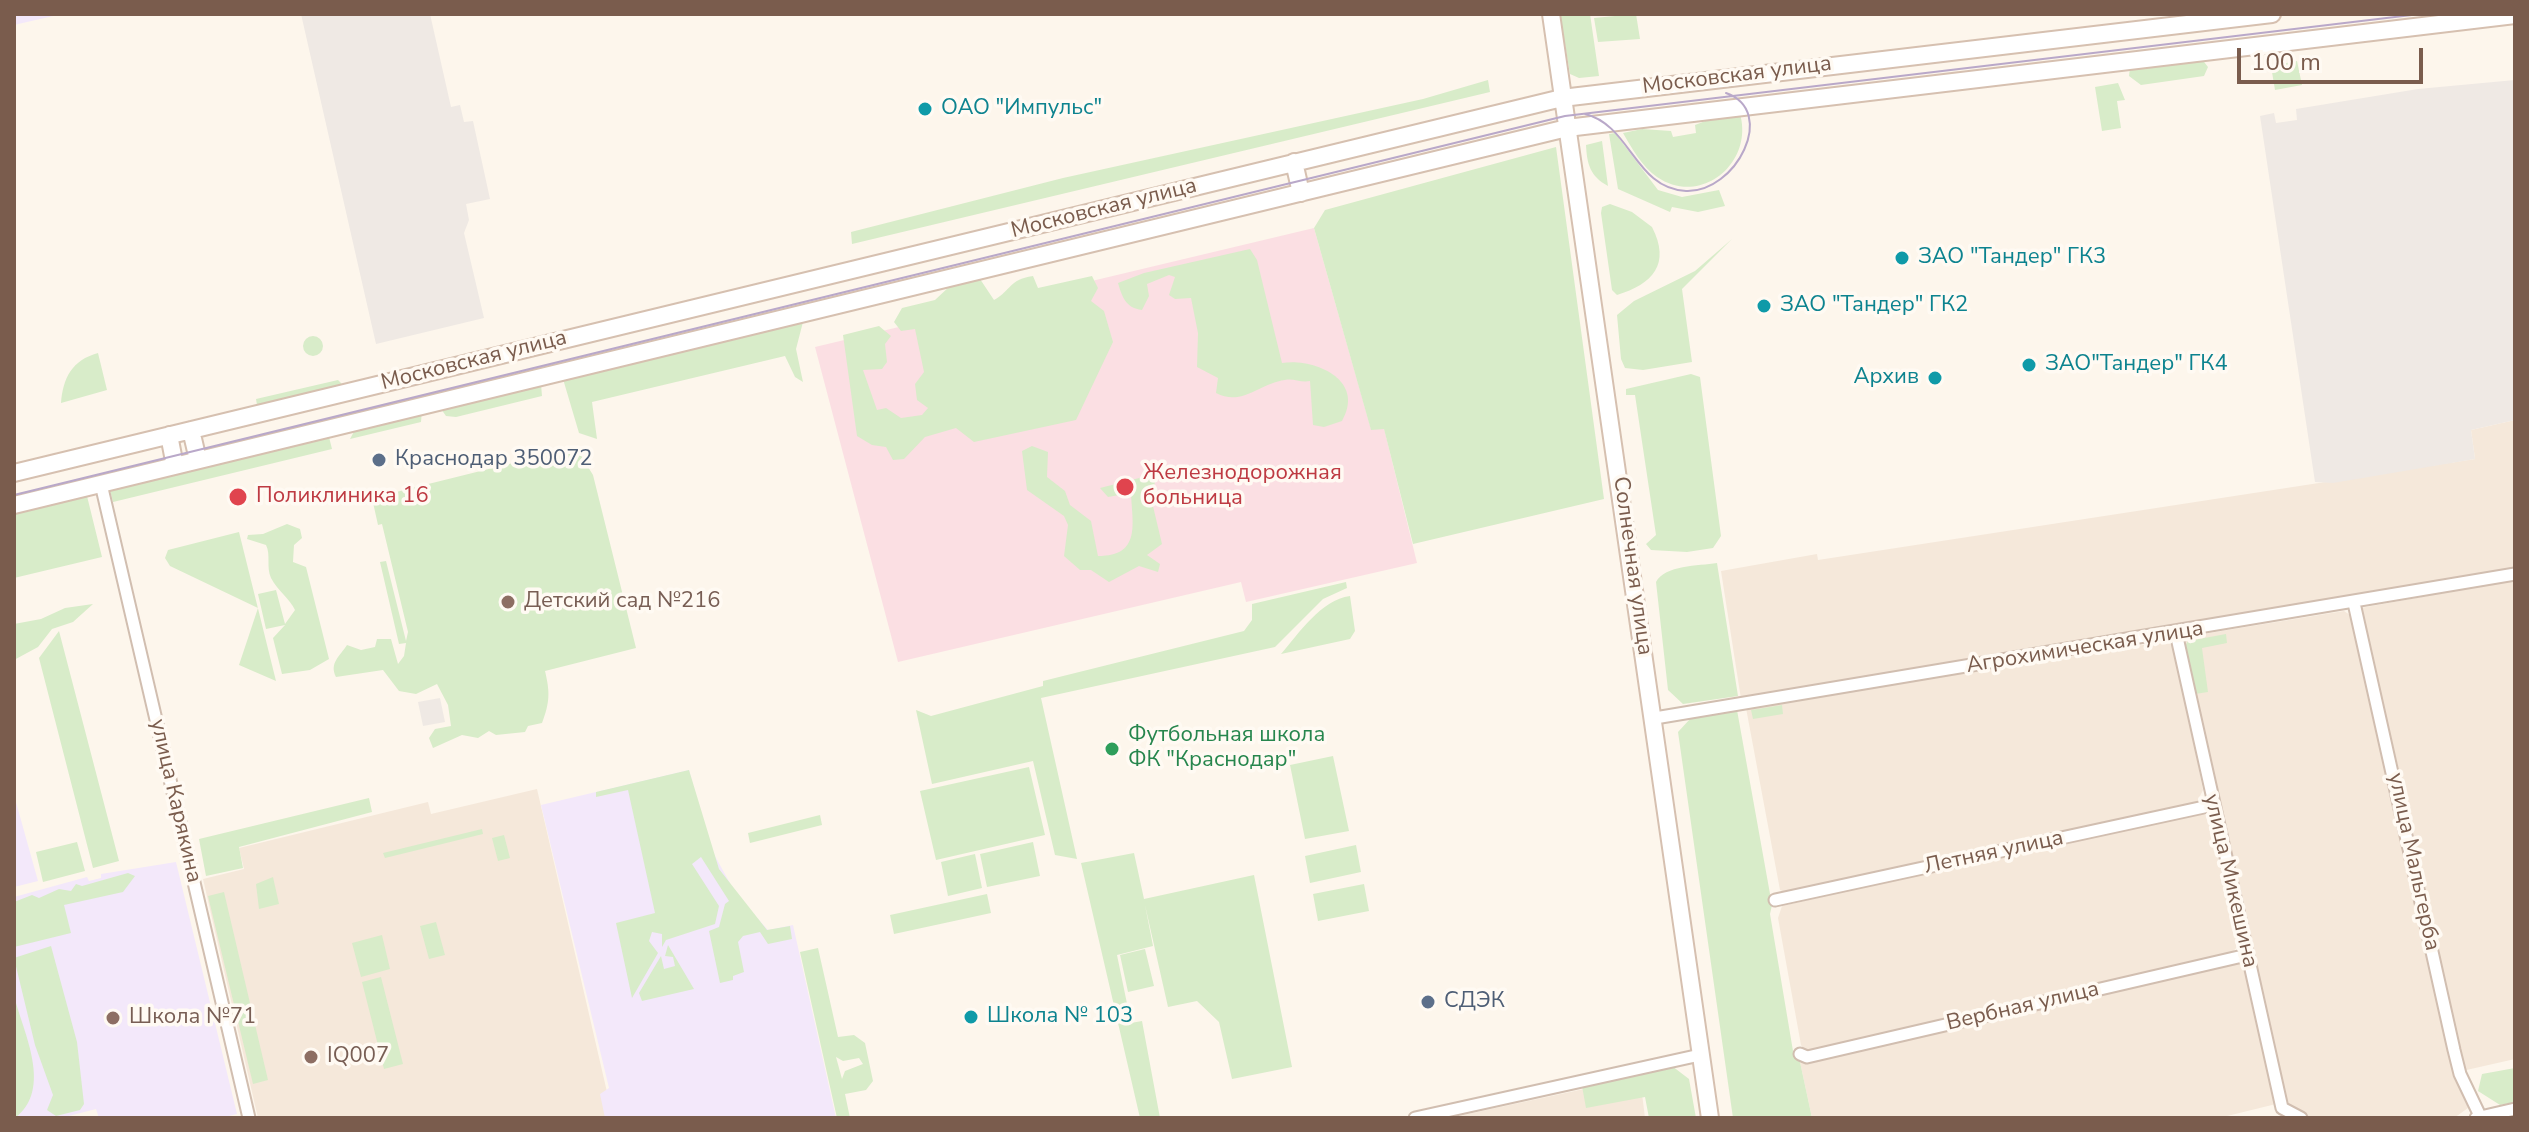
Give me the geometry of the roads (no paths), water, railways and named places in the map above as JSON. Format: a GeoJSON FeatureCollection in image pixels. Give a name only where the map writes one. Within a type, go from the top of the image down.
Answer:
{"type":"FeatureCollection","features":[{"type":"Feature","properties":{"kind":"street","name":"Солнечная улица"},"geometry":{"type":"LineString","coordinates":[[1551,14],[1655,718],[1710,1118]]}},
{"type":"Feature","properties":{"kind":"street","name":"Московская улица"},"geometry":{"type":"LineString","coordinates":[[14,473],[1562,98],[2272,14]]}},
{"type":"Feature","properties":{"kind":"street","name":"Московская улица"},"geometry":{"type":"LineString","coordinates":[[14,505],[1567,128],[2515,15]]}},
{"type":"Feature","properties":{"kind":"street"},"geometry":{"type":"LineString","coordinates":[[2064,38],[2055,54],[2068,68]]}},
{"type":"Feature","properties":{"kind":"street"},"geometry":{"type":"LineString","coordinates":[[2026,42],[2036,57],[2029,73]]}},
{"type":"Feature","properties":{"kind":"street"},"geometry":{"type":"LineString","coordinates":[[1319,156],[1326,187]]}},
{"type":"Feature","properties":{"kind":"street"},"geometry":{"type":"LineString","coordinates":[[1294,162],[1301,193]]}},
{"type":"Feature","properties":{"kind":"street"},"geometry":{"type":"LineString","coordinates":[[553,342],[559,373]]}},
{"type":"Feature","properties":{"kind":"street"},"geometry":{"type":"LineString","coordinates":[[530,348],[536,378]]}},
{"type":"Feature","properties":{"kind":"street"},"geometry":{"type":"LineString","coordinates":[[191,430],[198,460]]}},
{"type":"Feature","properties":{"kind":"street"},"geometry":{"type":"LineString","coordinates":[[169,435],[175,466]]}},
{"type":"Feature","properties":{"kind":"street","name":"улица Карякина"},"geometry":{"type":"LineString","coordinates":[[101,484],[249,1118]]}},
{"type":"Feature","properties":{"kind":"street","name":"Агрохимическая улица"},"geometry":{"type":"LineString","coordinates":[[1655,718],[2515,574]]}},
{"type":"Feature","properties":{"kind":"street","name":"улица Мальгерба"},"geometry":{"type":"LineString","coordinates":[[2354,603],[2454,1050],[2460,1074],[2479,1117]]}},
{"type":"Feature","properties":{"kind":"street","name":"улица Микешина"},"geometry":{"type":"LineString","coordinates":[[2176,633],[2282,1108],[2301,1118]]}},
{"type":"Feature","properties":{"kind":"street","name":"Летняя улица"},"geometry":{"type":"LineString","coordinates":[[1775,900],[2213,805]]}},
{"type":"Feature","properties":{"kind":"street","name":"Вербная улица"},"geometry":{"type":"LineString","coordinates":[[1800,1054],[1807,1057],[2247,955]]}},
{"type":"Feature","properties":{"kind":"street"},"geometry":{"type":"LineString","coordinates":[[1415,1118],[1700,1055]]}},
{"type":"Feature","properties":{"kind":"street"},"geometry":{"type":"LineString","coordinates":[[2479,1117],[2515,1109]]}},
{"type":"Feature","properties":{"kind":"tram line"},"geometry":{"type":"LineString","coordinates":[[14,495],[1565,116],[2420,14]]}},
{"type":"Feature","properties":{"kind":"tram line"},"geometry":{"type":"LineString","coordinates":[[1585,114],[1613,130],[1655,180],[1669,188],[1686,191],[1704,188],[1721,179],[1744,150],[1749,116],[1741,102],[1726,93]]}},
{"type":"Feature","properties":{"kind":"place","name":"ОАО \"Импульс\""},"geometry":{"type":"Point","coordinates":[925,109]}},
{"type":"Feature","properties":{"kind":"place","name":"ЗАО \"Тандер\" ГК3"},"geometry":{"type":"Point","coordinates":[1902,258]}},
{"type":"Feature","properties":{"kind":"place","name":"ЗАО \"Тандер\" ГК2"},"geometry":{"type":"Point","coordinates":[1764,306]}},
{"type":"Feature","properties":{"kind":"place","name":"ЗАО\"Тандер\" ГК4"},"geometry":{"type":"Point","coordinates":[2029,365]}},
{"type":"Feature","properties":{"kind":"place","name":"Архив"},"geometry":{"type":"Point","coordinates":[1935,378]}},
{"type":"Feature","properties":{"kind":"place","name":"Краснодар 350072"},"geometry":{"type":"Point","coordinates":[379,460]}},
{"type":"Feature","properties":{"kind":"place","name":"Железнодорожная больница"},"geometry":{"type":"Point","coordinates":[1125,487]}},
{"type":"Feature","properties":{"kind":"place","name":"Поликлиника 16"},"geometry":{"type":"Point","coordinates":[238,497]}},
{"type":"Feature","properties":{"kind":"place","name":"Детский сад №216"},"geometry":{"type":"Point","coordinates":[508,602]}},
{"type":"Feature","properties":{"kind":"place","name":"Футбольная школа ФК \"Краснодар\""},"geometry":{"type":"Point","coordinates":[1112,749]}},
{"type":"Feature","properties":{"kind":"place","name":"СДЭК"},"geometry":{"type":"Point","coordinates":[1428,1002]}},
{"type":"Feature","properties":{"kind":"place","name":"Школа № 103"},"geometry":{"type":"Point","coordinates":[971,1017]}},
{"type":"Feature","properties":{"kind":"place","name":"Школа №71"},"geometry":{"type":"Point","coordinates":[113,1018]}},
{"type":"Feature","properties":{"kind":"place","name":"IQ007"},"geometry":{"type":"Point","coordinates":[311,1057]}}]}
